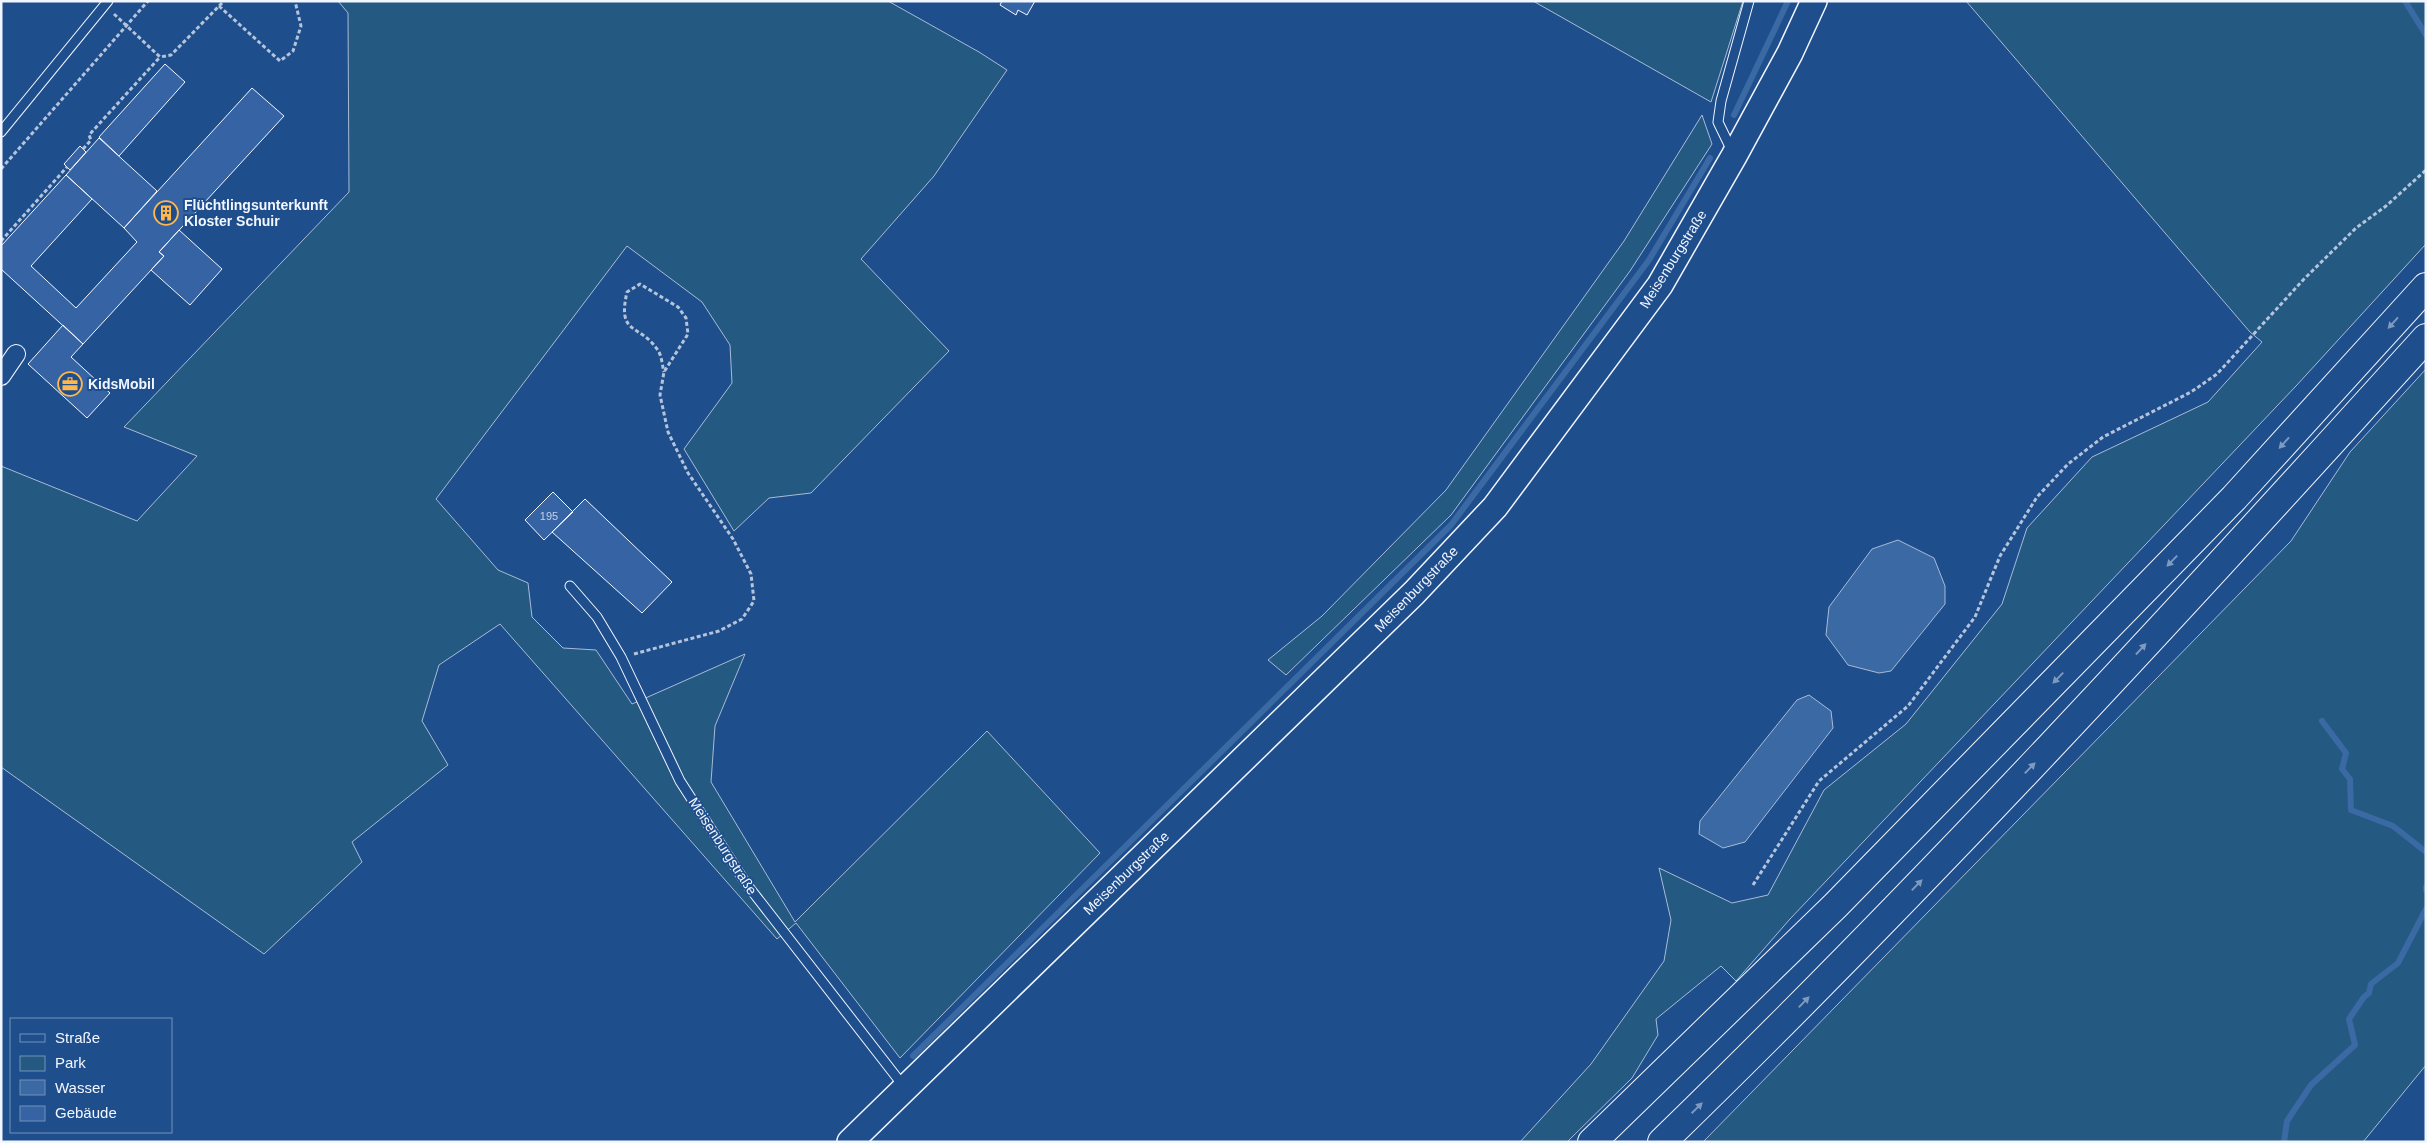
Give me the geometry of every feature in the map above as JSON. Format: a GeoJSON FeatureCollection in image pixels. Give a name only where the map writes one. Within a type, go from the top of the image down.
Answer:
{"type":"FeatureCollection","features":[{"type":"Feature","properties":{"kind":"highway"},"geometry":{"type":"LineString","coordinates":[[1592,1142],[1842,898],[2234,498],[2426,287]]}},
{"type":"Feature","properties":{"kind":"highway"},"geometry":{"type":"LineString","coordinates":[[1662,1142],[1770,1037],[2050,747],[2426,338]]}},
{"type":"Feature","properties":{"kind":"main road","name":"Meisenburgstraße"},"geometry":{"type":"LineString","coordinates":[[850,1142],[1414,593],[1495,507],[1660,285],[1790,53],[1814,1]]}},
{"type":"Feature","properties":{"kind":"street"},"geometry":{"type":"LineString","coordinates":[[1,376],[16,354]]}},
{"type":"Feature","properties":{"kind":"lane"},"geometry":{"type":"LineString","coordinates":[[1,132],[108,1]]}},
{"type":"Feature","properties":{"kind":"lane"},"geometry":{"type":"LineString","coordinates":[[1734,156],[1718,122],[1721,101],[1749,1]]}},
{"type":"Feature","properties":{"kind":"lane","name":"Meisenburgstraße"},"geometry":{"type":"LineString","coordinates":[[570,586],[597,618],[621,657],[680,781],[745,882],[905,1088]]}},
{"type":"Feature","properties":{"kind":"path"},"geometry":{"type":"LineString","coordinates":[[1,169],[148,1]]}},
{"type":"Feature","properties":{"kind":"path"},"geometry":{"type":"LineString","coordinates":[[83,149],[91,140],[89,135],[160,57],[171,55],[224,1]]}},
{"type":"Feature","properties":{"kind":"path"},"geometry":{"type":"LineString","coordinates":[[219,6],[280,61],[292,51],[301,26],[295,1]]}},
{"type":"Feature","properties":{"kind":"path"},"geometry":{"type":"LineString","coordinates":[[119,19],[160,57]]}},
{"type":"Feature","properties":{"kind":"path"},"geometry":{"type":"LineString","coordinates":[[1,241],[67,167]]}},
{"type":"Feature","properties":{"kind":"path"},"geometry":{"type":"LineString","coordinates":[[1753,886],[1819,781],[1908,706],[1975,618],[2000,556],[2037,497],[2068,464],[2103,436],[2191,392],[2218,374],[2304,279],[2356,228],[2386,206],[2426,170]]}},
{"type":"Feature","properties":{"kind":"path"},"geometry":{"type":"LineString","coordinates":[[621,657],[719,631],[742,620],[754,601],[751,574],[733,539],[688,473],[668,432],[660,395],[664,372],[688,334],[686,318],[678,307],[640,284],[627,292],[623,309],[628,325],[656,348],[664,372]]}},
{"type":"Feature","properties":{"kind":"green space"},"geometry":{"type":"Polygon","coordinates":[[[338,1],[888,1],[979,52],[1007,70],[934,176],[861,259],[949,351],[811,493],[769,498],[734,531],[684,449],[732,383],[730,345],[702,302],[627,246],[436,499],[498,570],[528,583],[532,617],[563,648],[596,650],[632,704],[745,654],[715,726],[711,782],[795,922],[987,731],[1100,853],[900,1058],[796,923],[777,939],[500,624],[439,665],[422,721],[448,765],[352,842],[362,862],[264,954],[1,767],[1,466],[137,521],[197,456],[124,427],[349,192],[348,13],[338,1]]]}},
{"type":"Feature","properties":{"kind":"green space"},"geometry":{"type":"Polygon","coordinates":[[[1533,1],[1743,1],[1711,102],[1533,1]]]}},
{"type":"Feature","properties":{"kind":"green space"},"geometry":{"type":"Polygon","coordinates":[[[1966,1],[2426,1],[2426,244],[2296,386],[1790,919],[1736,981],[1721,966],[1656,1019],[1658,1035],[1632,1078],[1567,1142],[1520,1142],[1591,1064],[1664,961],[1671,920],[1659,868],[1732,903],[1768,895],[1824,790],[1906,724],[2002,604],[2027,528],[2092,457],[2208,402],[2262,342],[2250,332],[1966,1]]]}},
{"type":"Feature","properties":{"kind":"green space"},"geometry":{"type":"Polygon","coordinates":[[[1702,115],[1712,144],[1630,271],[1451,515],[1286,675],[1268,660],[1322,616],[1446,490],[1624,241],[1702,115]]]}},
{"type":"Feature","properties":{"kind":"green space"},"geometry":{"type":"Polygon","coordinates":[[[2426,369],[2426,1065],[2363,1142],[1703,1142],[2291,541],[2350,452],[2426,369]]]}},
{"type":"Feature","properties":{"kind":"water"},"geometry":{"type":"Polygon","coordinates":[[[1898,540],[1934,558],[1945,586],[1945,604],[1891,671],[1879,673],[1848,665],[1826,635],[1829,607],[1872,549],[1898,540]]]}},
{"type":"Feature","properties":{"kind":"water"},"geometry":{"type":"Polygon","coordinates":[[[1809,695],[1831,711],[1833,728],[1745,842],[1723,848],[1699,834],[1700,821],[1797,700],[1809,695]]]}},
{"type":"Feature","properties":{"kind":"building"},"geometry":{"type":"Polygon","coordinates":[[[1002,1],[1035,1],[1027,15],[1018,10],[1016,15],[1000,5],[1002,1]]]}},
{"type":"Feature","properties":{"kind":"building"},"geometry":{"type":"Polygon","coordinates":[[[165,64],[185,82],[119,156],[99,137],[165,64]]]}},
{"type":"Feature","properties":{"kind":"building","name":"Flüchtlingsunterkunft Kloster Schuir"},"geometry":{"type":"Polygon","coordinates":[[[252,88],[284,116],[159,252],[164,256],[83,344],[1,269],[1,246],[66,175],[92,199],[31,266],[76,308],[137,242],[124,228],[252,88]]]}},
{"type":"Feature","properties":{"kind":"building"},"geometry":{"type":"Polygon","coordinates":[[[99,138],[157,191],[124,228],[66,175],[99,138]]]}},
{"type":"Feature","properties":{"kind":"building"},"geometry":{"type":"Polygon","coordinates":[[[80,146],[86,152],[70,170],[64,164],[80,146]]]}},
{"type":"Feature","properties":{"kind":"building"},"geometry":{"type":"Polygon","coordinates":[[[179,230],[222,269],[190,305],[151,270],[164,256],[159,252],[179,230]]]}},
{"type":"Feature","properties":{"kind":"building"},"geometry":{"type":"Polygon","coordinates":[[[63,325],[83,344],[71,357],[110,393],[87,418],[28,364],[63,325]]]}},
{"type":"Feature","properties":{"kind":"building"},"geometry":{"type":"Polygon","coordinates":[[[553,492],[573,512],[544,540],[525,520],[553,492]]]}},
{"type":"Feature","properties":{"kind":"building"},"geometry":{"type":"Polygon","coordinates":[[[585,499],[672,582],[642,613],[552,532],[585,499]]]}},
{"type":"Feature","properties":{"kind":"waterway"},"geometry":{"type":"LineString","coordinates":[[1734,115],[1788,1]]}},
{"type":"Feature","properties":{"kind":"waterway"},"geometry":{"type":"LineString","coordinates":[[2405,1],[2426,35]]}},
{"type":"Feature","properties":{"kind":"waterway"},"geometry":{"type":"LineString","coordinates":[[913,1056],[1451,525],[1649,260],[1710,158]]}},
{"type":"Feature","properties":{"kind":"waterway"},"geometry":{"type":"LineString","coordinates":[[2322,721],[2346,753],[2342,769],[2350,779],[2351,810],[2393,826],[2426,852]]}},
{"type":"Feature","properties":{"kind":"waterway"},"geometry":{"type":"LineString","coordinates":[[2284,1142],[2287,1121],[2311,1085],[2355,1045],[2349,1019],[2364,997],[2369,993],[2371,984],[2398,963],[2426,909]]}},
{"type":"Feature","properties":{"kind":"place","name":"Flüchtlingsunterkunft Kloster Schuir"},"geometry":{"type":"Point","coordinates":[166,213]}},
{"type":"Feature","properties":{"kind":"place","name":"KidsMobil"},"geometry":{"type":"Point","coordinates":[70,384]}}]}
